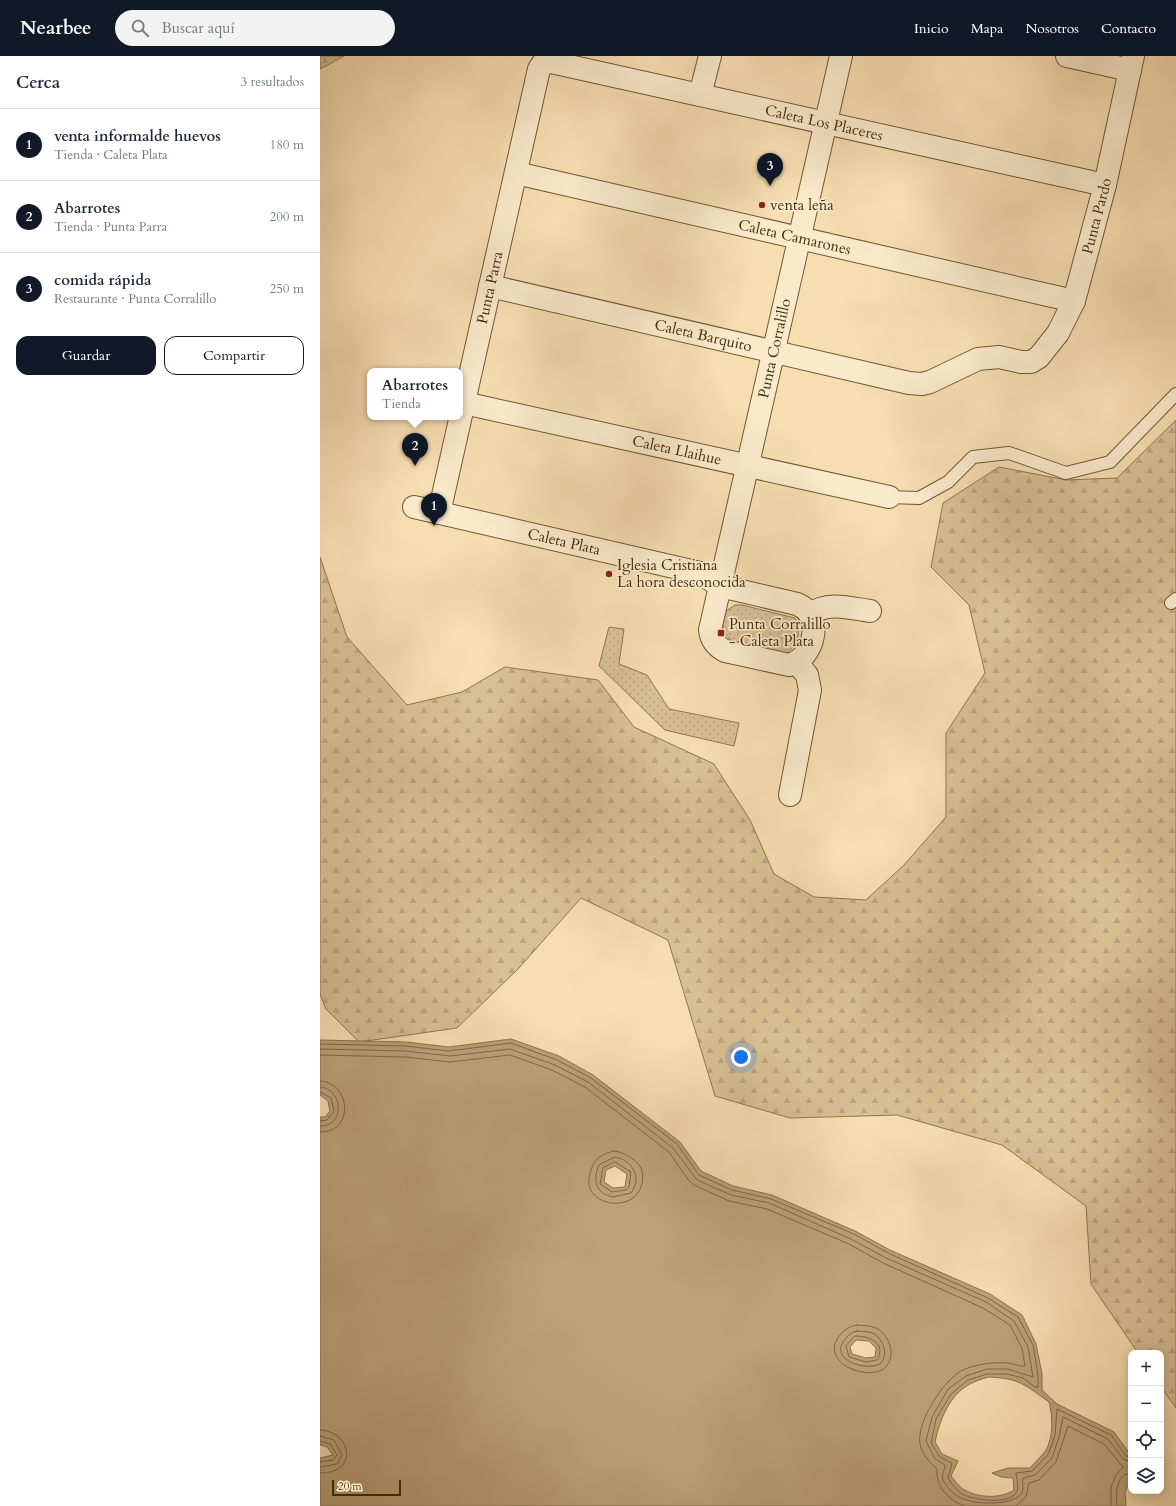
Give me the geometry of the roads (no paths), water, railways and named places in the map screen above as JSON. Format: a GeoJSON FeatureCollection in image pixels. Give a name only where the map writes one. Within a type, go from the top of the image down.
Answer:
{"type":"FeatureCollection","features":[{"type":"Feature","properties":{"kind":"street"},"geometry":{"type":"LineString","coordinates":[[700,95],[710,56]]}},
{"type":"Feature","properties":{"kind":"street","name":"Punta Corralillo"},"geometry":{"type":"LineString","coordinates":[[797,663],[780,665],[725,651],[718,647],[713,641],[710,630],[841,56]]}},
{"type":"Feature","properties":{"kind":"street"},"geometry":{"type":"LineString","coordinates":[[1067,56],[1131,63]]}},
{"type":"Feature","properties":{"kind":"street","name":"Caleta Los Placeres"},"geometry":{"type":"LineString","coordinates":[[543,63],[551,62],[1105,185]]}},
{"type":"Feature","properties":{"kind":"street","name":"Punta Parra"},"geometry":{"type":"LineString","coordinates":[[463,407],[539,69],[543,63]]}},
{"type":"Feature","properties":{"kind":"street","name":"Punta Pardo"},"geometry":{"type":"LineString","coordinates":[[1031,362],[1039,357],[1058,333],[1074,301],[1105,185],[1131,63]]}},
{"type":"Feature","properties":{"kind":"street","name":"Caleta Camarones"},"geometry":{"type":"LineString","coordinates":[[516,173],[1074,301]]}},
{"type":"Feature","properties":{"kind":"street","name":"Caleta Barquito"},"geometry":{"type":"LineString","coordinates":[[490,286],[916,384],[930,382],[978,359],[999,357],[1021,362],[1031,362]]}},
{"type":"Feature","properties":{"kind":"street","name":"Caleta Llaihue"},"geometry":{"type":"LineString","coordinates":[[464,403],[889,497]]}},
{"type":"Feature","properties":{"kind":"street","name":"Punta Parra"},"geometry":{"type":"LineString","coordinates":[[439,513],[460,420]]}},
{"type":"Feature","properties":{"kind":"street","name":"Caleta Plata"},"geometry":{"type":"LineString","coordinates":[[414,507],[700,573],[720,586],[797,604],[807,610],[810,614]]}},
{"type":"Feature","properties":{"kind":"street"},"geometry":{"type":"LineString","coordinates":[[790,795],[810,690],[807,675],[797,663],[806,655],[809,649],[814,625],[810,614],[821,607],[829,605],[870,611]]}},
{"type":"Feature","properties":{"kind":"lane"},"geometry":{"type":"LineString","coordinates":[[889,497],[919,498],[948,482],[973,457],[1009,453],[1066,473],[1110,462],[1176,394]]}},
{"type":"Feature","properties":{"kind":"water"},"geometry":{"type":"Polygon","coordinates":[[[511,1039],[559,1056],[593,1075],[680,1142],[701,1171],[733,1186],[772,1195],[855,1231],[890,1250],[990,1294],[1022,1315],[1036,1344],[1042,1374],[1042,1390],[1057,1404],[1114,1432],[1128,1451],[1128,1485],[1125,1492],[1126,1506],[320,1506],[320,1458],[333,1455],[327,1447],[320,1445],[320,1117],[325,1117],[330,1111],[328,1101],[320,1095],[320,1040],[406,1042],[449,1047],[511,1039]],[[615,1166],[606,1170],[604,1182],[613,1188],[625,1187],[627,1174],[615,1166]],[[856,1340],[850,1347],[852,1354],[866,1358],[875,1357],[876,1348],[869,1341],[856,1340]],[[988,1377],[972,1383],[956,1395],[951,1401],[946,1409],[935,1442],[942,1454],[958,1461],[951,1476],[961,1488],[977,1495],[996,1496],[1014,1490],[1013,1478],[1001,1477],[992,1473],[1008,1468],[1030,1468],[1047,1449],[1051,1436],[1052,1422],[1049,1402],[1027,1387],[1015,1381],[988,1377]]]}},
{"type":"Feature","properties":{"kind":"place","name":"comida rápida"},"geometry":{"type":"Point","coordinates":[770,186]}},
{"type":"Feature","properties":{"kind":"place","name":"venta leña"},"geometry":{"type":"Point","coordinates":[762,205]}},
{"type":"Feature","properties":{"kind":"place","name":"Abarrotes"},"geometry":{"type":"Point","coordinates":[415,466]}},
{"type":"Feature","properties":{"kind":"place","name":"venta informalde huevos"},"geometry":{"type":"Point","coordinates":[434,526]}},
{"type":"Feature","properties":{"kind":"place","name":"Iglesia Cristiana La hora desconocida"},"geometry":{"type":"Point","coordinates":[609,574]}},
{"type":"Feature","properties":{"kind":"place","name":"Punta Corralillo - Caleta Plata"},"geometry":{"type":"Point","coordinates":[721,633]}}]}
